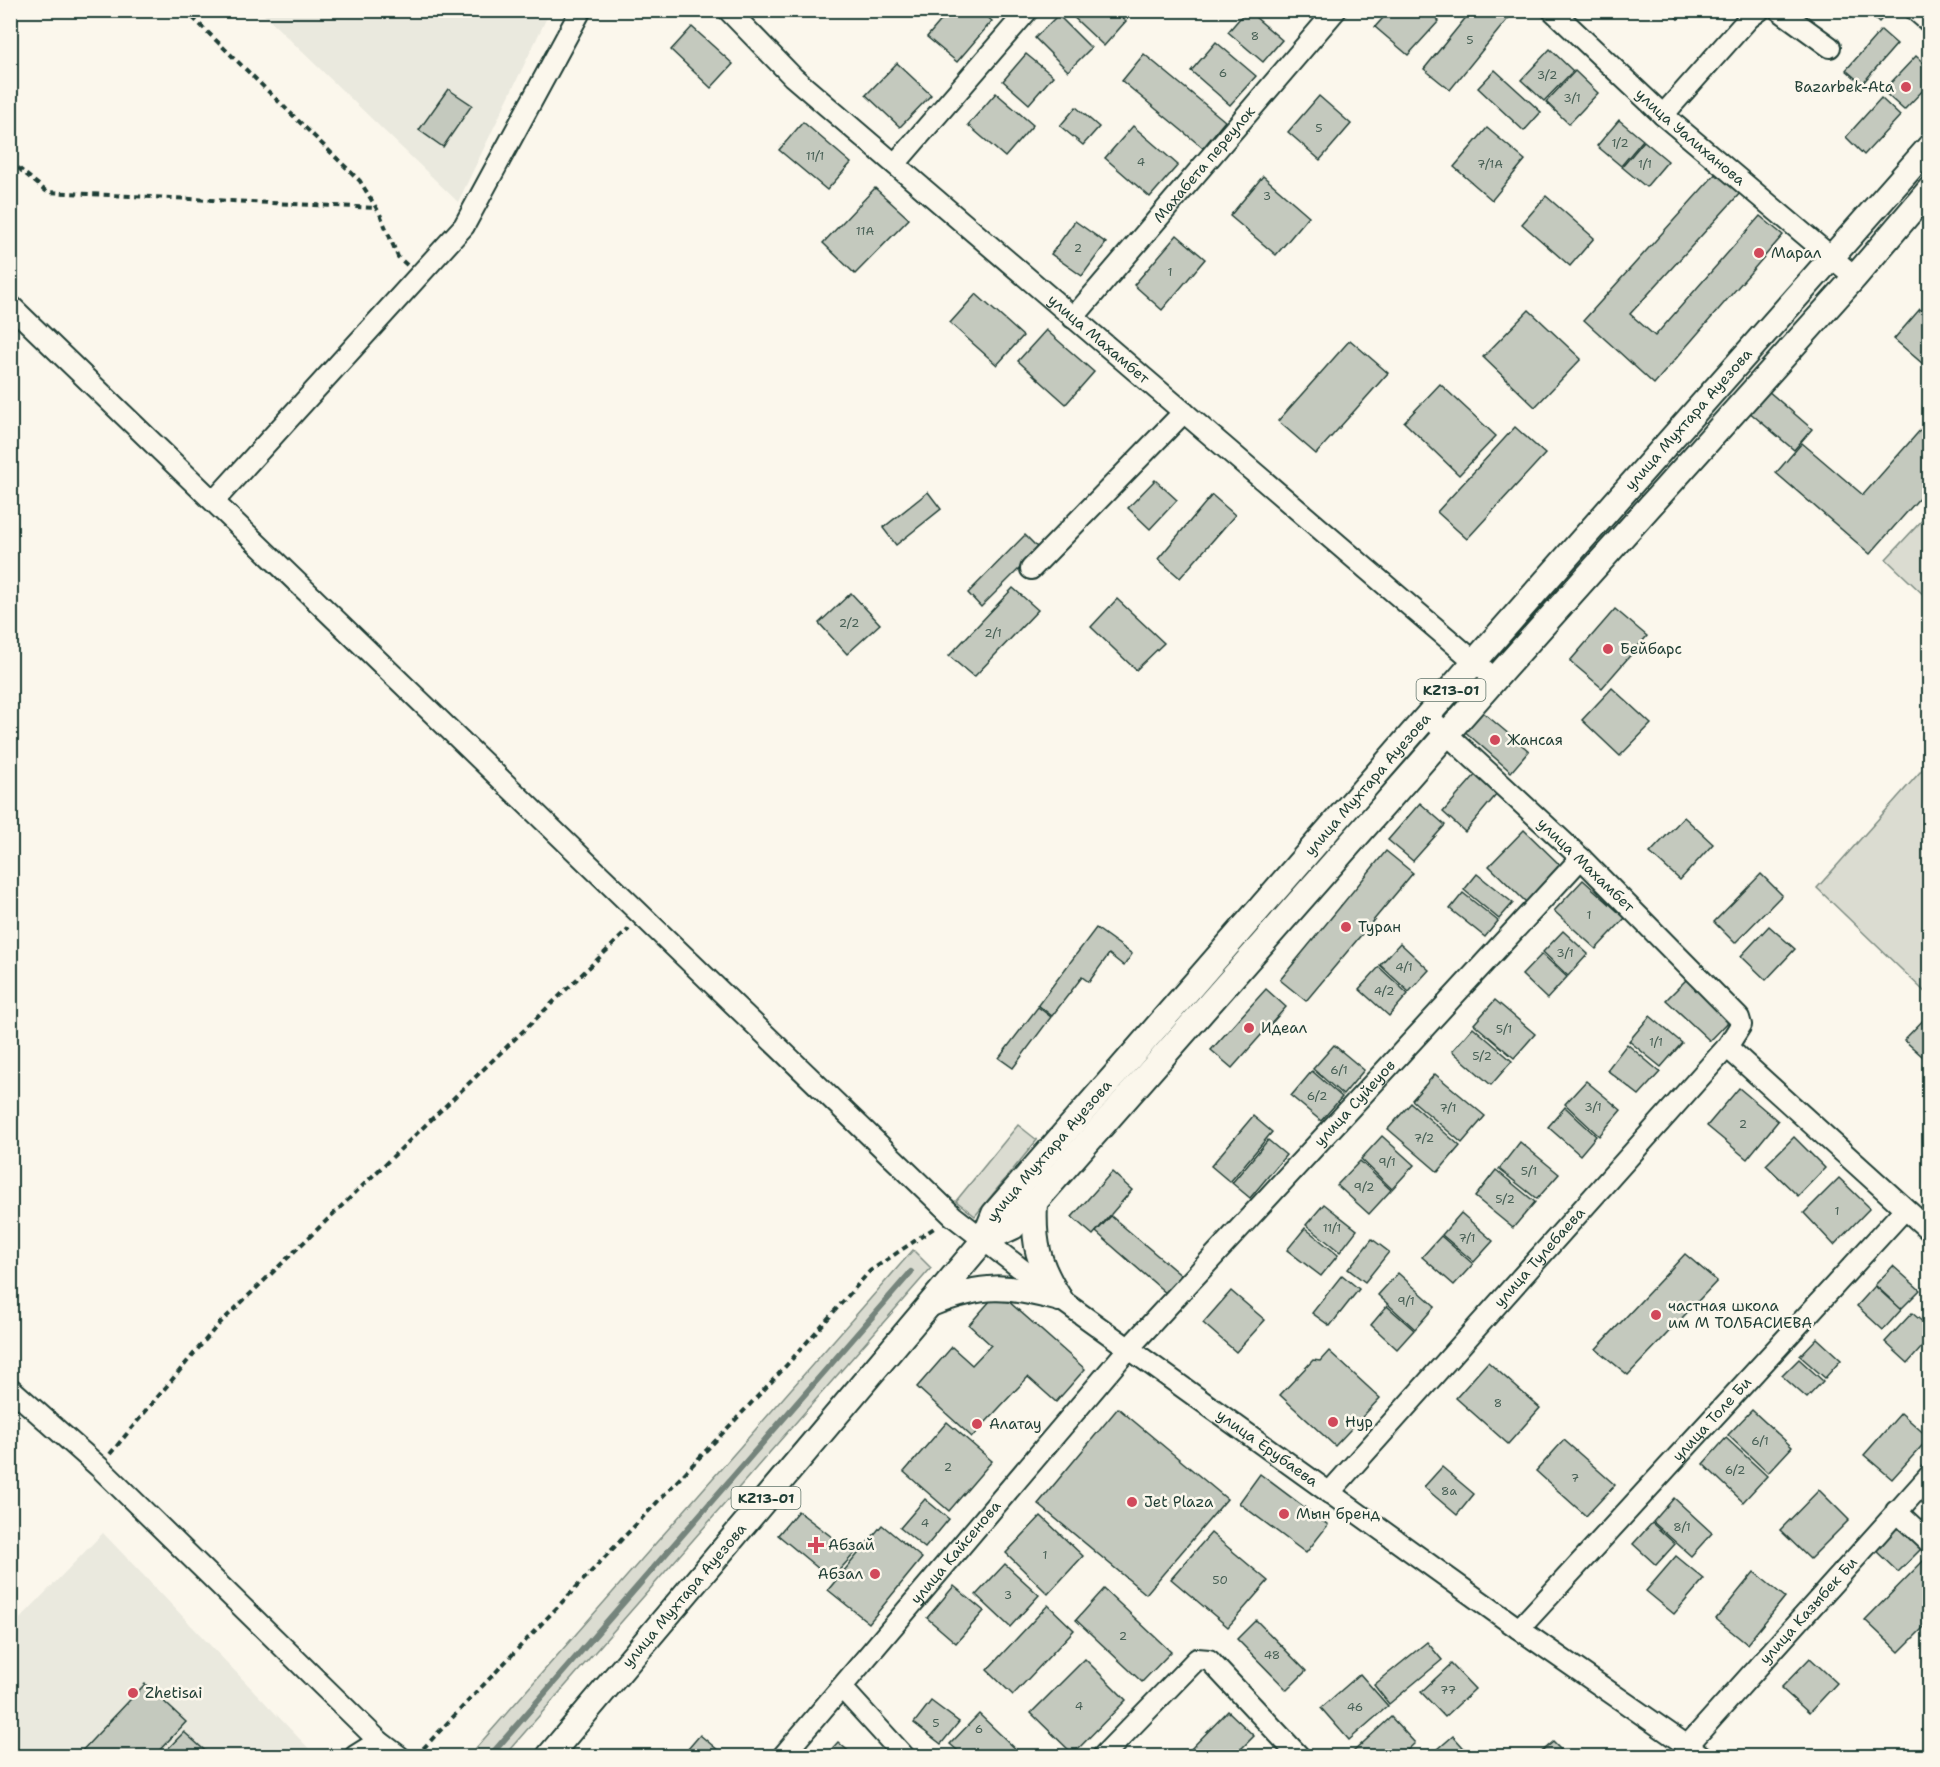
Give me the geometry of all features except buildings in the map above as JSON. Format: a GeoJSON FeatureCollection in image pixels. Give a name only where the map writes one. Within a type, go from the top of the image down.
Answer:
{"type":"FeatureCollection","features":[{"type":"Feature","properties":{"kind":"main road","name":"улица Мухтара Ауезова"},"geometry":{"type":"LineString","coordinates":[[549,1756],[983,1241],[994,1214],[1475,661],[1929,146]]}},
{"type":"Feature","properties":{"kind":"main road","name":"улица Мухтара Ауезова"},"geometry":{"type":"LineString","coordinates":[[983,1241],[1014,1227],[1496,679],[1856,277],[1929,189]]}},
{"type":"Feature","properties":{"kind":"main road"},"geometry":{"type":"LineString","coordinates":[[1035,1202],[1036,1251],[1044,1272],[1060,1299]]}},
{"type":"Feature","properties":{"kind":"main road"},"geometry":{"type":"LineString","coordinates":[[928,1305],[980,1287],[1022,1288],[1060,1299]]}},
{"type":"Feature","properties":{"kind":"street"},"geometry":{"type":"LineString","coordinates":[[214,501],[464,226],[581,10]]}},
{"type":"Feature","properties":{"kind":"street","name":"улица Махамбет"},"geometry":{"type":"LineString","coordinates":[[728,10],[793,77],[1496,679]]}},
{"type":"Feature","properties":{"kind":"street"},"geometry":{"type":"LineString","coordinates":[[895,164],[1028,10]]}},
{"type":"Feature","properties":{"kind":"street","name":"Махабета переулок"},"geometry":{"type":"LineString","coordinates":[[1073,318],[1336,10]]}},
{"type":"Feature","properties":{"kind":"street","name":"улица Уалиханова"},"geometry":{"type":"LineString","coordinates":[[1552,10],[1663,115],[1856,277]]}},
{"type":"Feature","properties":{"kind":"street"},"geometry":{"type":"LineString","coordinates":[[1663,115],[1749,18],[1760,10]]}},
{"type":"Feature","properties":{"kind":"street"},"geometry":{"type":"LineString","coordinates":[[1779,10],[1830,47]]}},
{"type":"Feature","properties":{"kind":"street","name":"улица Ерубаева"},"geometry":{"type":"LineString","coordinates":[[10,305],[642,916],[953,1215],[983,1241],[1329,1493],[1694,1751]]}},
{"type":"Feature","properties":{"kind":"street"},"geometry":{"type":"LineString","coordinates":[[1030,569],[1184,412]]}},
{"type":"Feature","properties":{"kind":"street","name":"улица Махамбет"},"geometry":{"type":"LineString","coordinates":[[1428,716],[1581,858],[1739,1018]]}},
{"type":"Feature","properties":{"kind":"street","name":"улица Суйеуов"},"geometry":{"type":"LineString","coordinates":[[1129,1348],[1581,858]]}},
{"type":"Feature","properties":{"kind":"street","name":"улица Тулебаева"},"geometry":{"type":"LineString","coordinates":[[1329,1493],[1727,1047],[1741,1024],[1739,1018]]}},
{"type":"Feature","properties":{"kind":"street"},"geometry":{"type":"LineString","coordinates":[[1727,1047],[1929,1231]]}},
{"type":"Feature","properties":{"kind":"street","name":"улица Толе Би"},"geometry":{"type":"LineString","coordinates":[[1519,1629],[1904,1210]]}},
{"type":"Feature","properties":{"kind":"street","name":"улица Кайсенова"},"geometry":{"type":"LineString","coordinates":[[783,1756],[843,1689],[1129,1348]]}},
{"type":"Feature","properties":{"kind":"street"},"geometry":{"type":"LineString","coordinates":[[10,1388],[99,1467],[378,1741],[399,1756]]}},
{"type":"Feature","properties":{"kind":"street","name":"улица Казыбек Би"},"geometry":{"type":"LineString","coordinates":[[1694,1751],[1929,1475]]}},
{"type":"Feature","properties":{"kind":"street"},"geometry":{"type":"LineString","coordinates":[[1896,1511],[1929,1543]]}},
{"type":"Feature","properties":{"kind":"street"},"geometry":{"type":"LineString","coordinates":[[1103,1756],[1197,1659],[1209,1660],[1299,1756]]}},
{"type":"Feature","properties":{"kind":"street"},"geometry":{"type":"LineString","coordinates":[[843,1689],[904,1756]]}},
{"type":"Feature","properties":{"kind":"street"},"geometry":{"type":"LineString","coordinates":[[355,1756],[378,1741]]}},
{"type":"Feature","properties":{"kind":"path"},"geometry":{"type":"LineString","coordinates":[[185,10],[360,181],[376,208],[398,257],[418,274]]}},
{"type":"Feature","properties":{"kind":"path"},"geometry":{"type":"LineString","coordinates":[[10,161],[47,192],[376,208]]}},
{"type":"Feature","properties":{"kind":"path"},"geometry":{"type":"LineString","coordinates":[[99,1467],[217,1326],[642,916]]}},
{"type":"Feature","properties":{"kind":"path"},"geometry":{"type":"LineString","coordinates":[[416,1756],[776,1377],[870,1271],[953,1215]]}},
{"type":"Feature","properties":{"kind":"shaded area"},"geometry":{"type":"Polygon","coordinates":[[[260,11],[550,11],[458,202],[260,11]]]}},
{"type":"Feature","properties":{"kind":"shaded area"},"geometry":{"type":"Polygon","coordinates":[[[1929,513],[1929,600],[1886,559],[1929,513]]]}},
{"type":"Feature","properties":{"kind":"shaded area"},"geometry":{"type":"Polygon","coordinates":[[[1929,762],[1929,996],[1817,888],[1929,762]]]}},
{"type":"Feature","properties":{"kind":"shaded area"},"geometry":{"type":"Polygon","coordinates":[[[1018,1125],[1037,1140],[975,1216],[956,1201],[1018,1125]]]}},
{"type":"Feature","properties":{"kind":"shaded area"},"geometry":{"type":"Polygon","coordinates":[[[913,1250],[931,1268],[504,1756],[469,1756],[913,1250]]]}},
{"type":"Feature","properties":{"kind":"shaded area","name":"Zhetisai"},"geometry":{"type":"Polygon","coordinates":[[[103,1533],[316,1756],[11,1756],[10,1629],[103,1533]]]}},
{"type":"Feature","properties":{"kind":"waterway"},"geometry":{"type":"LineString","coordinates":[[490,1756],[911,1272]]}},
{"type":"Feature","properties":{"kind":"place","name":"Bazarbek-Ata"},"geometry":{"type":"Point","coordinates":[1906,87]}},
{"type":"Feature","properties":{"kind":"place","name":"Марал"},"geometry":{"type":"Point","coordinates":[1759,253]}},
{"type":"Feature","properties":{"kind":"place","name":"Бейбарс"},"geometry":{"type":"Point","coordinates":[1608,649]}},
{"type":"Feature","properties":{"kind":"place","name":"Жансая"},"geometry":{"type":"Point","coordinates":[1495,740]}},
{"type":"Feature","properties":{"kind":"place","name":"Туран"},"geometry":{"type":"Point","coordinates":[1346,927]}},
{"type":"Feature","properties":{"kind":"place","name":"Идеал"},"geometry":{"type":"Point","coordinates":[1249,1028]}},
{"type":"Feature","properties":{"kind":"place","name":"частная школа им М ТОЛБАСИЕВА"},"geometry":{"type":"Point","coordinates":[1656,1315]}},
{"type":"Feature","properties":{"kind":"place","name":"Нур"},"geometry":{"type":"Point","coordinates":[1333,1422]}},
{"type":"Feature","properties":{"kind":"place","name":"Алатау"},"geometry":{"type":"Point","coordinates":[977,1424]}},
{"type":"Feature","properties":{"kind":"place","name":"Jet Plaza"},"geometry":{"type":"Point","coordinates":[1132,1502]}},
{"type":"Feature","properties":{"kind":"place","name":"Мын бренд"},"geometry":{"type":"Point","coordinates":[1284,1514]}},
{"type":"Feature","properties":{"kind":"place","name":"Абзай"},"geometry":{"type":"Point","coordinates":[816,1545]}},
{"type":"Feature","properties":{"kind":"place","name":"Абзал"},"geometry":{"type":"Point","coordinates":[875,1574]}},
{"type":"Feature","properties":{"kind":"place","name":"Zhetisai"},"geometry":{"type":"Point","coordinates":[133,1693]}}]}
